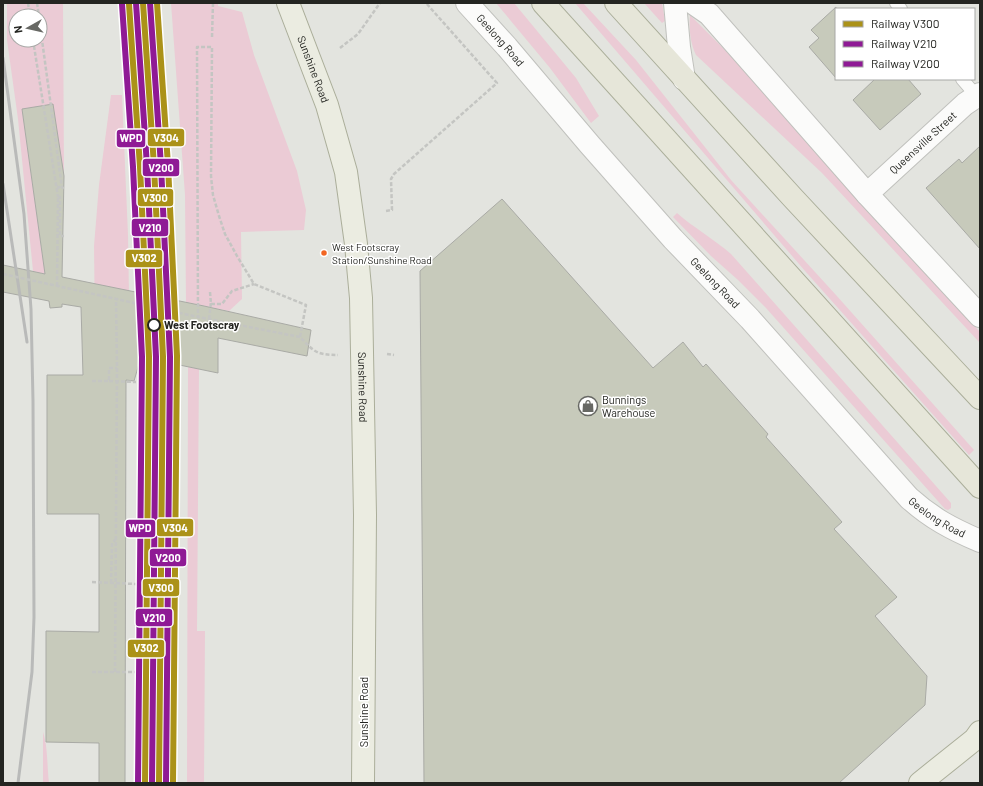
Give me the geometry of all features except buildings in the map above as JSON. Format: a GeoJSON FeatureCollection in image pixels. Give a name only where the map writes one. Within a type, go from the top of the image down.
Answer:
{"type":"FeatureCollection","features":[{"type":"Feature","properties":{"kind":"highway"},"geometry":{"type":"LineString","coordinates":[[543,3],[980,488]]}},
{"type":"Feature","properties":{"kind":"highway"},"geometry":{"type":"LineString","coordinates":[[616,3],[793,198],[980,398]]}},
{"type":"Feature","properties":{"kind":"main road","name":"Sunshine Road"},"geometry":{"type":"LineString","coordinates":[[289,3],[327,105],[346,172],[356,244],[361,298],[365,500],[363,783]]}},
{"type":"Feature","properties":{"kind":"main road"},"geometry":{"type":"LineString","coordinates":[[920,783],[978,736]]}},
{"type":"Feature","properties":{"kind":"street","name":"Geelong Road"},"geometry":{"type":"LineString","coordinates":[[467,3],[512,53],[590,146],[673,239],[750,319],[909,498],[937,521],[980,541]]}},
{"type":"Feature","properties":{"kind":"street"},"geometry":{"type":"LineString","coordinates":[[675,3],[679,47],[684,79]]}},
{"type":"Feature","properties":{"kind":"street"},"geometry":{"type":"LineString","coordinates":[[693,3],[709,14],[868,194],[980,316]]}},
{"type":"Feature","properties":{"kind":"street","name":"Queensville Street"},"geometry":{"type":"LineString","coordinates":[[868,194],[965,104],[979,97]]}},
{"type":"Feature","properties":{"kind":"lane"},"geometry":{"type":"LineString","coordinates":[[963,80],[979,97]]}},
{"type":"Feature","properties":{"kind":"path"},"geometry":{"type":"LineString","coordinates":[[212,38],[213,3]]}},
{"type":"Feature","properties":{"kind":"path"},"geometry":{"type":"LineString","coordinates":[[340,48],[358,34],[380,3]]}},
{"type":"Feature","properties":{"kind":"path"},"geometry":{"type":"LineString","coordinates":[[386,211],[392,210],[391,179],[394,174],[497,83],[426,3]]}},
{"type":"Feature","properties":{"kind":"path"},"geometry":{"type":"LineString","coordinates":[[198,317],[197,47],[212,47],[211,176],[213,195],[218,216],[236,256],[254,284],[306,305],[300,338]]}},
{"type":"Feature","properties":{"kind":"path"},"geometry":{"type":"LineString","coordinates":[[34,48],[59,197],[57,286]]}},
{"type":"Feature","properties":{"kind":"path"},"geometry":{"type":"LineString","coordinates":[[43,48],[63,188],[58,188],[60,236],[64,236]]}},
{"type":"Feature","properties":{"kind":"path"},"geometry":{"type":"LineString","coordinates":[[3,274],[116,300],[300,338],[312,350],[328,355]]}},
{"type":"Feature","properties":{"kind":"path"},"geometry":{"type":"LineString","coordinates":[[209,319],[211,307],[210,292],[211,304],[222,304],[232,291],[254,284]]}},
{"type":"Feature","properties":{"kind":"path"},"geometry":{"type":"LineString","coordinates":[[115,672],[116,300]]}},
{"type":"Feature","properties":{"kind":"path"},"geometry":{"type":"LineString","coordinates":[[385,354],[394,355]]}},
{"type":"Feature","properties":{"kind":"path"},"geometry":{"type":"LineString","coordinates":[[109,381],[109,368],[117,368]]}},
{"type":"Feature","properties":{"kind":"path"},"geometry":{"type":"LineString","coordinates":[[92,381],[136,382]]}},
{"type":"Feature","properties":{"kind":"path"},"geometry":{"type":"LineString","coordinates":[[111,582],[112,543],[116,539]]}},
{"type":"Feature","properties":{"kind":"path"},"geometry":{"type":"LineString","coordinates":[[92,582],[136,584]]}},
{"type":"Feature","properties":{"kind":"path"},"geometry":{"type":"LineString","coordinates":[[92,672],[136,672]]}},
{"type":"Feature","properties":{"kind":"shaded area"},"geometry":{"type":"Polygon","coordinates":[[[7,3],[63,3],[64,176],[53,105],[22,110],[45,274],[33,271],[18,119],[8,48],[48,48],[48,8],[8,8],[8,47],[7,3]]]}},
{"type":"Feature","properties":{"kind":"shaded area"},"geometry":{"type":"Polygon","coordinates":[[[171,3],[218,3],[218,6],[242,12],[254,55],[297,171],[306,210],[304,230],[241,232],[242,299],[229,311],[186,302],[185,195],[171,3]]]}},
{"type":"Feature","properties":{"kind":"shaded area"},"geometry":{"type":"Polygon","coordinates":[[[496,3],[514,3],[576,78],[599,116],[591,123],[550,68],[496,3]]]}},
{"type":"Feature","properties":{"kind":"shaded area"},"geometry":{"type":"Polygon","coordinates":[[[575,3],[583,3],[636,60],[731,180],[974,450],[969,455],[805,271],[575,3]]]}},
{"type":"Feature","properties":{"kind":"shaded area"},"geometry":{"type":"Polygon","coordinates":[[[644,3],[662,3],[665,21],[662,23],[644,3]]]}},
{"type":"Feature","properties":{"kind":"shaded area"},"geometry":{"type":"Polygon","coordinates":[[[690,15],[733,58],[860,202],[980,332],[980,343],[822,173],[696,55],[690,35],[690,15]]]}},
{"type":"Feature","properties":{"kind":"shaded area"},"geometry":{"type":"Polygon","coordinates":[[[111,95],[122,95],[128,235],[130,358],[95,327],[94,246],[99,185],[111,95]]]}},
{"type":"Feature","properties":{"kind":"shaded area"},"geometry":{"type":"Polygon","coordinates":[[[677,213],[731,254],[951,503],[951,508],[948,510],[945,509],[766,308],[711,256],[673,217],[677,213]]]}},
{"type":"Feature","properties":{"kind":"shaded area"},"geometry":{"type":"Polygon","coordinates":[[[188,367],[199,369],[197,631],[205,631],[204,783],[187,783],[188,367]]]}},
{"type":"Feature","properties":{"kind":"shaded area"},"geometry":{"type":"Polygon","coordinates":[[[43,732],[47,751],[49,783],[43,783],[43,732]]]}},
{"type":"Feature","properties":{"kind":"railway"},"geometry":{"type":"LineString","coordinates":[[3,58],[24,214],[31,309],[33,401],[34,617],[32,672],[18,783]]}},
{"type":"Feature","properties":{"kind":"railway"},"geometry":{"type":"LineString","coordinates":[[3,184],[27,342]]}},
{"type":"Feature","properties":{"kind":"rail line","name":"V210"},"geometry":{"type":"LineString","coordinates":[[136,3],[147,166],[156,357],[152,783]]}},
{"type":"Feature","properties":{"kind":"rail line","name":"V300"},"geometry":{"type":"LineString","coordinates":[[143,3],[154,166],[163,357],[159,783]]}},
{"type":"Feature","properties":{"kind":"rail line","name":"V200"},"geometry":{"type":"LineString","coordinates":[[150,3],[161,166],[170,357],[166,783]]}},
{"type":"Feature","properties":{"kind":"transit line","name":"V304"},"geometry":{"type":"LineString","coordinates":[[157,3],[168,165],[177,356],[173,783]]}},
{"type":"Feature","properties":{"kind":"transit line","name":"WPD"},"geometry":{"type":"LineString","coordinates":[[122,4],[133,167],[142,357],[138,783]]}},
{"type":"Feature","properties":{"kind":"transit line","name":"V302"},"geometry":{"type":"LineString","coordinates":[[129,4],[140,167],[149,357],[145,783]]}},
{"type":"Feature","properties":{"kind":"place","name":"West Footscray Station/Sunshine Road"},"geometry":{"type":"Point","coordinates":[324,253]}},
{"type":"Feature","properties":{"kind":"place","name":"West Footscray"},"geometry":{"type":"Point","coordinates":[154,325]}},
{"type":"Feature","properties":{"kind":"place","name":"Bunnings Warehouse"},"geometry":{"type":"Point","coordinates":[588,406]}}]}
